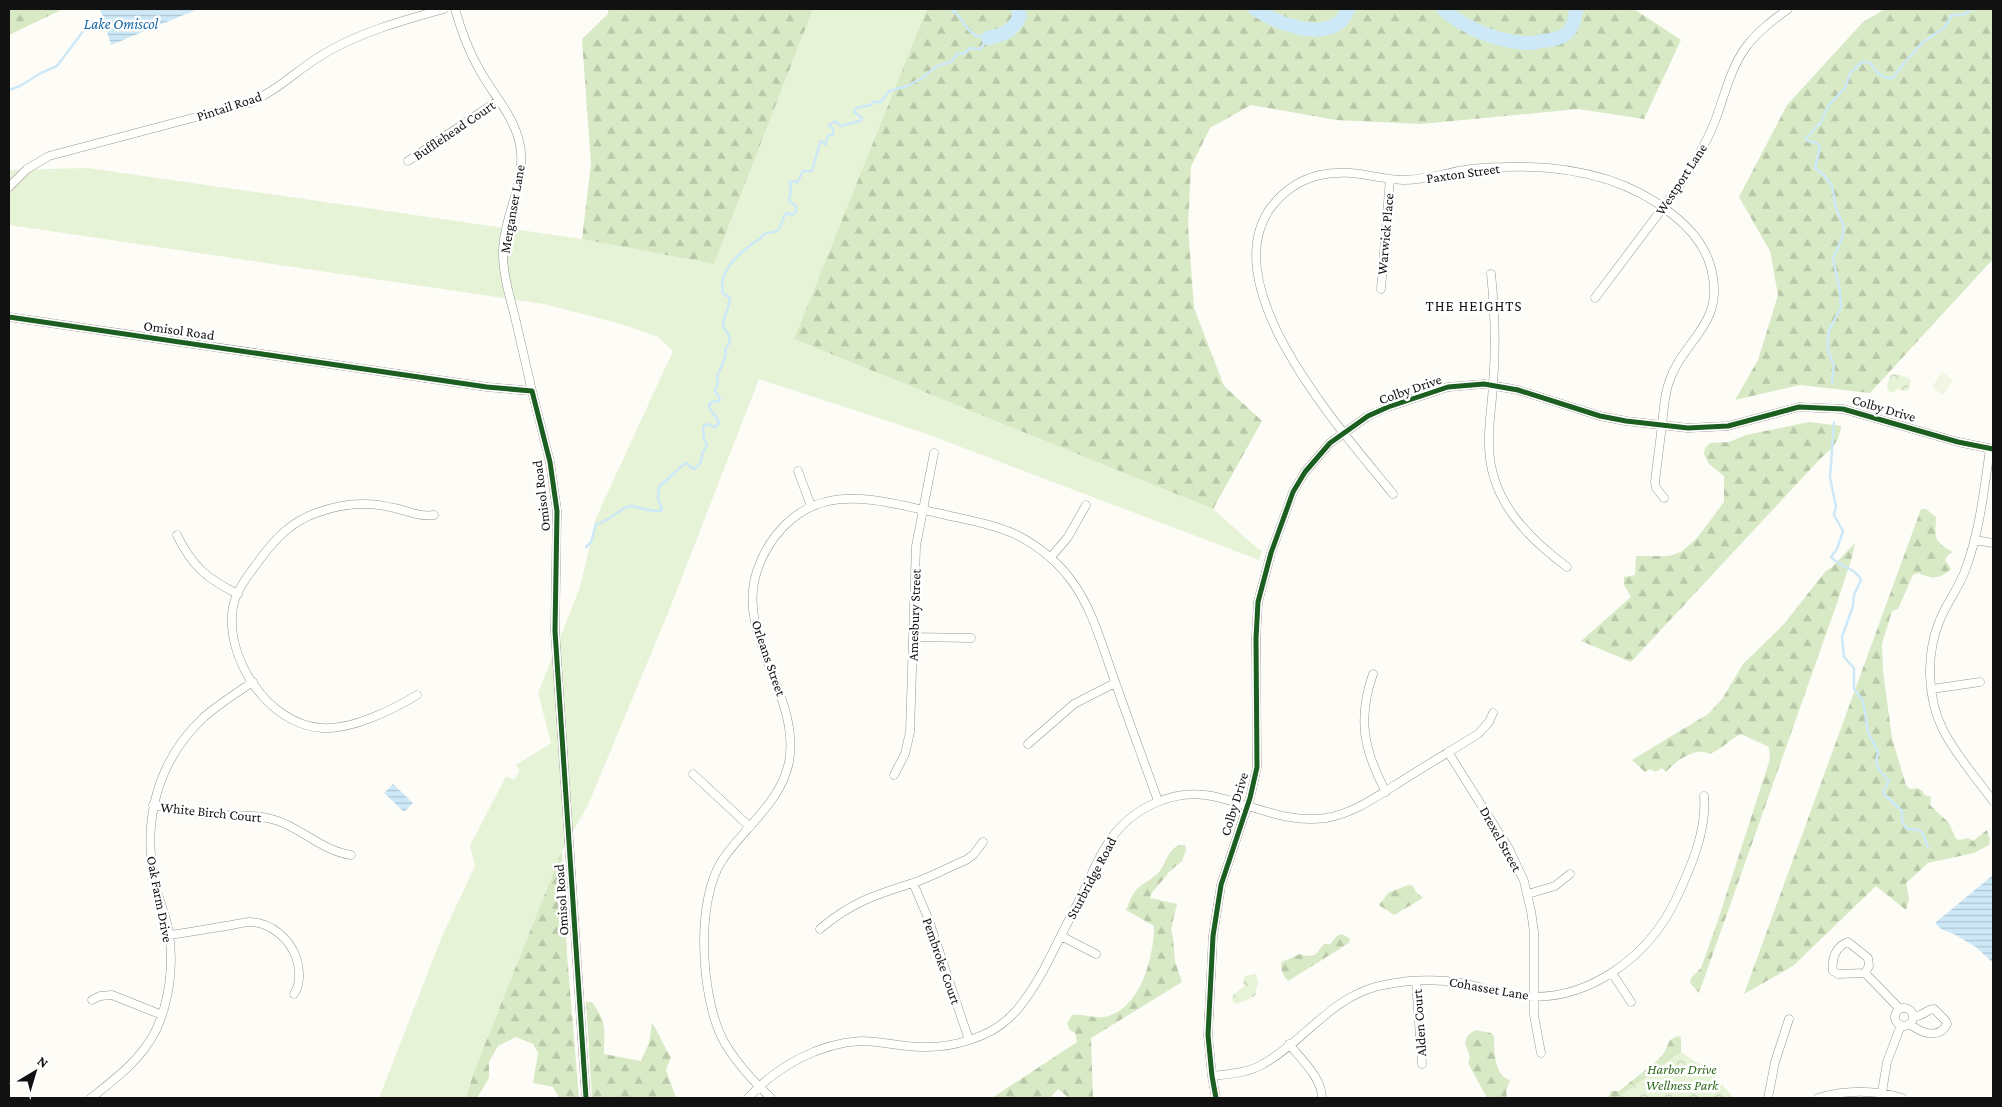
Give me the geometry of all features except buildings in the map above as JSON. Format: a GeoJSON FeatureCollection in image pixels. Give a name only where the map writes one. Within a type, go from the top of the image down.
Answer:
{"type":"FeatureCollection","features":[{"type":"Feature","properties":{"kind":"street","name":"Pintail Road"},"geometry":{"type":"LineString","coordinates":[[9,187],[27,169],[49,156],[249,103],[277,88],[312,61],[339,45],[444,9]]}},
{"type":"Feature","properties":{"kind":"street","name":"Merganser Lane"},"geometry":{"type":"LineString","coordinates":[[455,9],[469,49],[479,69],[513,123],[520,147],[520,173],[506,230],[503,254],[506,280],[532,391]]}},
{"type":"Feature","properties":{"kind":"street","name":"Westport Lane"},"geometry":{"type":"LineString","coordinates":[[1595,298],[1683,181],[1707,140],[1730,77],[1741,54],[1761,31],[1788,9]]}},
{"type":"Feature","properties":{"kind":"street","name":"Bufflehead Court"},"geometry":{"type":"LineString","coordinates":[[408,161],[499,100]]}},
{"type":"Feature","properties":{"kind":"street","name":"Paxton Street"},"geometry":{"type":"LineString","coordinates":[[1393,494],[1344,433],[1298,369],[1276,332],[1263,295],[1257,270],[1258,238],[1266,215],[1275,202],[1291,187],[1304,181],[1334,173],[1351,172],[1390,179],[1419,179],[1471,169],[1502,167],[1553,168],[1606,178],[1638,191],[1664,207],[1687,226],[1701,244],[1711,268],[1714,291],[1712,306],[1702,331],[1683,355],[1670,379],[1666,392],[1655,482],[1659,494],[1664,498]]}},
{"type":"Feature","properties":{"kind":"street","name":"Warwick Place"},"geometry":{"type":"LineString","coordinates":[[1381,289],[1390,179]]}},
{"type":"Feature","properties":{"kind":"street"},"geometry":{"type":"LineString","coordinates":[[1490,274],[1495,326],[1488,445],[1492,471],[1511,514],[1523,529],[1567,567]]}},
{"type":"Feature","properties":{"kind":"street","name":"Omisol Road"},"geometry":{"type":"LineString","coordinates":[[9,317],[487,387],[532,391],[550,462],[557,511],[555,631],[586,1098]]}},
{"type":"Feature","properties":{"kind":"street","name":"Colby Drive"},"geometry":{"type":"LineString","coordinates":[[1216,1098],[1208,1035],[1216,909],[1227,863],[1247,807],[1257,767],[1256,638],[1258,602],[1264,574],[1292,492],[1313,460],[1330,443],[1368,416],[1428,393],[1460,385],[1493,385],[1518,390],[1600,416],[1662,426],[1688,428],[1718,428],[1799,407],[1834,407],[1856,411],[1958,442],[1992,449]]}},
{"type":"Feature","properties":{"kind":"street"},"geometry":{"type":"LineString","coordinates":[[1992,449],[1975,540],[1965,571],[1936,631],[1931,661],[1932,689],[1942,729],[1993,801]]}},
{"type":"Feature","properties":{"kind":"street","name":"Amesbury Street"},"geometry":{"type":"LineString","coordinates":[[894,775],[905,754],[910,732],[916,546],[934,453]]}},
{"type":"Feature","properties":{"kind":"street"},"geometry":{"type":"LineString","coordinates":[[798,470],[811,506]]}},
{"type":"Feature","properties":{"kind":"street","name":"Orleans Street"},"geometry":{"type":"LineString","coordinates":[[770,1098],[729,1049],[715,1021],[708,988],[704,940],[705,910],[710,883],[723,859],[780,789],[787,770],[790,732],[785,705],[767,658],[753,611],[753,585],[762,559],[775,538],[790,520],[811,506],[823,502],[847,499],[890,503],[1001,528],[1033,544],[1051,557],[1081,595],[1158,802]]}},
{"type":"Feature","properties":{"kind":"street"},"geometry":{"type":"LineString","coordinates":[[417,695],[391,709],[350,725],[323,728],[301,724],[288,718],[267,701],[253,682],[234,647],[233,604],[251,572],[273,542],[283,532],[302,519],[335,508],[366,504],[395,508],[417,515],[434,515]]}},
{"type":"Feature","properties":{"kind":"street"},"geometry":{"type":"LineString","coordinates":[[1051,557],[1068,537],[1086,505]]}},
{"type":"Feature","properties":{"kind":"street"},"geometry":{"type":"LineString","coordinates":[[177,535],[183,547],[200,570],[215,582],[238,594]]}},
{"type":"Feature","properties":{"kind":"street"},"geometry":{"type":"LineString","coordinates":[[1975,540],[1993,543]]}},
{"type":"Feature","properties":{"kind":"street"},"geometry":{"type":"LineString","coordinates":[[913,636],[972,638]]}},
{"type":"Feature","properties":{"kind":"street"},"geometry":{"type":"LineString","coordinates":[[1373,674],[1365,700],[1364,727],[1370,759],[1386,792]]}},
{"type":"Feature","properties":{"kind":"street","name":"Oak Farm Drive"},"geometry":{"type":"LineString","coordinates":[[91,1098],[139,1057],[156,1031],[162,1015],[170,976],[169,935],[152,870],[150,834],[153,805],[167,767],[192,729],[221,704],[253,682]]}},
{"type":"Feature","properties":{"kind":"street"},"geometry":{"type":"LineString","coordinates":[[1932,689],[1980,682]]}},
{"type":"Feature","properties":{"kind":"street"},"geometry":{"type":"LineString","coordinates":[[1028,744],[1074,704],[1115,683]]}},
{"type":"Feature","properties":{"kind":"street","name":"Sturbridge Road"},"geometry":{"type":"LineString","coordinates":[[748,1098],[782,1068],[835,1045],[876,1042],[924,1047],[943,1046],[970,1040],[1010,1018],[1034,988],[1111,838],[1129,819],[1140,811],[1174,796],[1200,794],[1284,817],[1300,819],[1335,816],[1359,808],[1478,734],[1489,722],[1493,713]]}},
{"type":"Feature","properties":{"kind":"street","name":"Drexel Street"},"geometry":{"type":"LineString","coordinates":[[1448,752],[1509,849],[1517,864],[1528,894],[1534,932],[1535,1024],[1541,1053]]}},
{"type":"Feature","properties":{"kind":"street"},"geometry":{"type":"LineString","coordinates":[[693,774],[750,827]]}},
{"type":"Feature","properties":{"kind":"street","name":"Cohasset Lane"},"geometry":{"type":"LineString","coordinates":[[1212,1076],[1256,1067],[1268,1061],[1320,1018],[1353,996],[1376,987],[1416,981],[1444,980],[1512,995],[1534,997],[1573,991],[1612,973],[1645,946],[1674,905],[1702,826],[1704,796]]}},
{"type":"Feature","properties":{"kind":"street","name":"White Birch Court"},"geometry":{"type":"LineString","coordinates":[[153,805],[196,813],[248,815],[277,820],[304,833],[333,851],[350,856]]}},
{"type":"Feature","properties":{"kind":"street"},"geometry":{"type":"LineString","coordinates":[[820,929],[859,902],[876,894],[914,883],[966,860],[974,855],[983,842]]}},
{"type":"Feature","properties":{"kind":"street"},"geometry":{"type":"LineString","coordinates":[[1528,894],[1555,886],[1570,874]]}},
{"type":"Feature","properties":{"kind":"street","name":"Pembroke Court"},"geometry":{"type":"LineString","coordinates":[[914,883],[970,1040]]}},
{"type":"Feature","properties":{"kind":"street"},"geometry":{"type":"LineString","coordinates":[[169,935],[248,922],[264,925],[280,934],[288,942],[296,958],[299,980],[294,994]]}},
{"type":"Feature","properties":{"kind":"street"},"geometry":{"type":"LineString","coordinates":[[1061,936],[1096,954]]}},
{"type":"Feature","properties":{"kind":"street"},"geometry":{"type":"LineString","coordinates":[[1865,973],[1869,966],[1868,958],[1852,943],[1844,943],[1832,958],[1833,971],[1838,974],[1865,973],[1900,1009],[1908,1009],[1911,1020],[1901,1025],[1888,1062],[1881,1096]]}},
{"type":"Feature","properties":{"kind":"street"},"geometry":{"type":"LineString","coordinates":[[1612,973],[1631,1002]]}},
{"type":"Feature","properties":{"kind":"street","name":"Alden Court"},"geometry":{"type":"LineString","coordinates":[[1416,981],[1422,1064]]}},
{"type":"Feature","properties":{"kind":"street"},"geometry":{"type":"LineString","coordinates":[[92,1000],[100,996],[112,995],[162,1015]]}},
{"type":"Feature","properties":{"kind":"street"},"geometry":{"type":"LineString","coordinates":[[1900,1009],[1896,1013],[1896,1019],[1901,1025]]}},
{"type":"Feature","properties":{"kind":"street"},"geometry":{"type":"LineString","coordinates":[[1768,1098],[1775,1062],[1788,1019]]}},
{"type":"Feature","properties":{"kind":"street"},"geometry":{"type":"LineString","coordinates":[[1290,1044],[1317,1080],[1322,1098]]}},
{"type":"Feature","properties":{"kind":"street"},"geometry":{"type":"LineString","coordinates":[[1818,1098],[1855,1092],[1902,1098]]}},
{"type":"Feature","properties":{"kind":"green space"},"geometry":{"type":"Polygon","coordinates":[[[9,9],[63,9],[9,35],[9,9]]]}},
{"type":"Feature","properties":{"kind":"green space"},"geometry":{"type":"Polygon","coordinates":[[[608,9],[813,9],[714,264],[582,239],[591,164],[582,39],[608,14],[608,9]]]}},
{"type":"Feature","properties":{"kind":"green space"},"geometry":{"type":"Polygon","coordinates":[[[813,9],[928,9],[794,339],[1213,509],[1257,548],[1262,550],[1259,560],[924,433],[759,379],[668,613],[588,805],[562,851],[473,1074],[466,1098],[379,1098],[443,934],[475,866],[470,846],[506,776],[514,780],[520,770],[516,765],[551,743],[538,693],[580,587],[596,518],[673,351],[658,337],[618,323],[544,304],[9,225],[9,170],[88,168],[582,239],[714,264],[813,9]]]}},
{"type":"Feature","properties":{"kind":"green space"},"geometry":{"type":"Polygon","coordinates":[[[927,9],[1637,9],[1637,11],[1681,40],[1644,119],[1578,109],[1421,124],[1336,120],[1251,105],[1210,128],[1191,167],[1188,226],[1194,308],[1224,386],[1262,421],[1213,509],[794,339],[927,9]]]}},
{"type":"Feature","properties":{"kind":"green space"},"geometry":{"type":"Polygon","coordinates":[[[1885,9],[1993,9],[1993,259],[1870,393],[1800,385],[1735,400],[1758,360],[1778,295],[1770,251],[1739,197],[1787,105],[1863,22],[1885,9]]]}},
{"type":"Feature","properties":{"kind":"green space"},"geometry":{"type":"Polygon","coordinates":[[[1942,372],[1953,380],[1943,395],[1932,387],[1942,372]]]}},
{"type":"Feature","properties":{"kind":"green space"},"geometry":{"type":"Polygon","coordinates":[[[1896,374],[1909,378],[1911,381],[1908,390],[1897,389],[1894,393],[1888,391],[1887,385],[1891,375],[1896,374]]]}},
{"type":"Feature","properties":{"kind":"green space"},"geometry":{"type":"Polygon","coordinates":[[[1809,422],[1841,426],[1839,436],[1834,445],[1631,662],[1581,641],[1631,597],[1624,585],[1624,577],[1635,575],[1636,556],[1669,556],[1681,552],[1697,538],[1724,502],[1724,476],[1709,464],[1704,454],[1705,448],[1710,443],[1729,442],[1746,435],[1809,422]]]}},
{"type":"Feature","properties":{"kind":"green space"},"geometry":{"type":"Polygon","coordinates":[[[1921,509],[1926,509],[1936,517],[1935,530],[1937,538],[1942,545],[1953,552],[1945,560],[1951,569],[1939,577],[1918,573],[1913,575],[1898,609],[1892,611],[1882,644],[1883,671],[1892,738],[1906,785],[1910,789],[1921,790],[1925,795],[1931,797],[1930,805],[1949,823],[1956,839],[1968,838],[1973,841],[1987,830],[1990,840],[1989,845],[1974,853],[1928,863],[1906,883],[1909,898],[1906,910],[1876,886],[1793,966],[1744,994],[1921,509]]]}},
{"type":"Feature","properties":{"kind":"green space"},"geometry":{"type":"Polygon","coordinates":[[[1855,543],[1836,606],[1699,993],[1690,983],[1691,978],[1701,968],[1717,923],[1770,759],[1769,747],[1741,734],[1709,754],[1698,752],[1686,756],[1666,772],[1662,768],[1655,772],[1650,769],[1645,772],[1632,760],[1708,714],[1722,699],[1743,664],[1784,624],[1825,572],[1855,543]]]}},
{"type":"Feature","properties":{"kind":"green space"},"geometry":{"type":"Polygon","coordinates":[[[1185,845],[1186,850],[1182,861],[1170,871],[1151,894],[1150,898],[1177,904],[1171,930],[1175,961],[1182,982],[1091,1038],[1093,1098],[1069,1098],[1058,1089],[1050,1098],[992,1098],[1077,1042],[1075,1033],[1070,1030],[1067,1024],[1072,1015],[1103,1017],[1116,1013],[1127,1005],[1135,994],[1148,967],[1154,926],[1126,910],[1135,891],[1159,872],[1175,847],[1185,845]]]}},
{"type":"Feature","properties":{"kind":"green space"},"geometry":{"type":"Polygon","coordinates":[[[562,851],[567,954],[579,1098],[559,1098],[553,1087],[533,1083],[538,1053],[533,1044],[516,1037],[498,1046],[489,1062],[489,1078],[477,1098],[466,1098],[473,1074],[562,851]]]}},
{"type":"Feature","properties":{"kind":"green space"},"geometry":{"type":"Polygon","coordinates":[[[1408,885],[1413,886],[1416,892],[1423,898],[1394,915],[1379,905],[1388,893],[1408,885]]]}},
{"type":"Feature","properties":{"kind":"green space"},"geometry":{"type":"Polygon","coordinates":[[[1342,934],[1350,939],[1349,943],[1288,981],[1282,970],[1282,962],[1300,954],[1306,956],[1315,955],[1324,944],[1330,944],[1337,936],[1342,934]]]}},
{"type":"Feature","properties":{"kind":"green space"},"geometry":{"type":"Polygon","coordinates":[[[1256,974],[1258,982],[1255,996],[1237,1004],[1233,1002],[1232,996],[1244,986],[1243,980],[1245,976],[1256,974]]]}},
{"type":"Feature","properties":{"kind":"green space"},"geometry":{"type":"Polygon","coordinates":[[[586,1002],[592,1002],[601,1016],[604,1027],[604,1054],[641,1061],[649,1043],[652,1023],[671,1057],[666,1070],[676,1098],[592,1098],[586,1002]]]}},
{"type":"Feature","properties":{"kind":"green space"},"geometry":{"type":"Polygon","coordinates":[[[1475,1030],[1491,1033],[1494,1036],[1498,1068],[1510,1080],[1506,1091],[1507,1098],[1487,1098],[1468,1063],[1470,1057],[1465,1043],[1467,1036],[1475,1030]]]}},
{"type":"Feature","properties":{"kind":"green space"},"geometry":{"type":"Polygon","coordinates":[[[1678,1036],[1681,1037],[1681,1052],[1618,1098],[1608,1098],[1611,1091],[1619,1091],[1658,1060],[1664,1053],[1670,1040],[1678,1036]]]}},
{"type":"Feature","properties":{"kind":"green space","name":"Harbor Drive Wellness Park"},"geometry":{"type":"Polygon","coordinates":[[[1681,1052],[1710,1071],[1734,1098],[1618,1098],[1681,1052]]]}},
{"type":"Feature","properties":{"kind":"water","name":"Lake Omiscol"},"geometry":{"type":"Polygon","coordinates":[[[100,9],[198,9],[111,45],[100,9]]]}},
{"type":"Feature","properties":{"kind":"water"},"geometry":{"type":"Polygon","coordinates":[[[393,784],[413,803],[404,812],[384,793],[393,784]]]}},
{"type":"Feature","properties":{"kind":"water"},"geometry":{"type":"Polygon","coordinates":[[[1993,875],[1993,963],[1977,948],[1956,935],[1941,929],[1935,923],[1993,875]]]}},
{"type":"Feature","properties":{"kind":"waterway"},"geometry":{"type":"LineString","coordinates":[[951,9],[960,17],[969,31],[979,37],[987,38]]}},
{"type":"Feature","properties":{"kind":"waterway"},"geometry":{"type":"LineString","coordinates":[[988,38],[1003,34],[1011,29],[1020,16],[1018,9]]}},
{"type":"Feature","properties":{"kind":"waterway"},"geometry":{"type":"LineString","coordinates":[[1255,9],[1285,24],[1308,29],[1331,27],[1340,22],[1348,9]]}},
{"type":"Feature","properties":{"kind":"waterway"},"geometry":{"type":"LineString","coordinates":[[1443,9],[1462,23],[1484,34],[1496,38],[1531,43],[1557,39],[1567,33],[1573,24],[1576,9]]}},
{"type":"Feature","properties":{"kind":"waterway"},"geometry":{"type":"LineString","coordinates":[[1832,383],[1834,365],[1828,351],[1828,338],[1829,330],[1841,308],[1840,292],[1833,258],[1842,239],[1844,227],[1836,208],[1832,186],[1824,175],[1815,168],[1820,147],[1817,143],[1808,141],[1806,138],[1821,122],[1828,106],[1845,88],[1850,73],[1862,62],[1869,62],[1882,76],[1893,78],[1923,42],[1944,28],[1952,15],[1964,14],[1970,9]]}},
{"type":"Feature","properties":{"kind":"waterway"},"geometry":{"type":"LineString","coordinates":[[9,90],[57,66],[84,30],[103,21]]}},
{"type":"Feature","properties":{"kind":"waterway"},"geometry":{"type":"LineString","coordinates":[[586,547],[591,542],[596,524],[605,521],[629,506],[660,511],[662,509],[658,499],[659,487],[685,463],[695,469],[701,462],[702,454],[707,445],[704,439],[703,427],[707,424],[715,427],[719,423],[709,405],[720,399],[715,390],[718,384],[717,377],[726,355],[725,350],[730,337],[724,328],[723,322],[730,298],[723,293],[724,276],[727,269],[745,249],[764,234],[778,230],[786,213],[792,215],[796,212],[796,206],[789,201],[790,182],[794,181],[797,183],[803,171],[812,171],[820,142],[822,141],[825,145],[828,136],[833,134],[833,129],[829,125],[835,121],[841,126],[860,121],[862,118],[854,112],[856,108],[871,105],[873,102],[881,102],[889,91],[907,86],[921,79],[937,66],[951,62],[957,54],[965,53],[970,48],[980,49],[988,38]]}},
{"type":"Feature","properties":{"kind":"waterway"},"geometry":{"type":"LineString","coordinates":[[1834,423],[1830,477],[1836,507],[1834,515],[1843,531],[1837,549],[1831,557],[1859,576],[1861,580],[1854,595],[1853,606],[1842,637],[1844,657],[1854,668],[1854,689],[1863,701],[1868,732],[1878,752],[1877,766],[1889,781],[1884,794],[1902,811],[1902,821],[1907,829],[1922,832],[1928,848]]}},
{"type":"Feature","properties":{"kind":"cycle path"},"geometry":{"type":"LineString","coordinates":[[9,317],[487,387],[532,391],[550,462],[557,511],[555,631],[586,1098]]}},
{"type":"Feature","properties":{"kind":"cycle path"},"geometry":{"type":"LineString","coordinates":[[1216,1098],[1208,1035],[1213,936],[1221,885],[1250,798],[1257,767],[1256,638],[1258,602],[1271,553],[1293,492],[1305,472],[1330,443],[1368,416],[1388,407],[1448,387],[1484,384],[1518,390],[1600,416],[1688,428],[1728,426],[1799,407],[1843,409],[1958,442],[1993,449]]}},
{"type":"Feature","properties":{"kind":"district","name":"THE HEIGHTS"},"geometry":{"type":"Point","coordinates":[1474,306]}}]}
